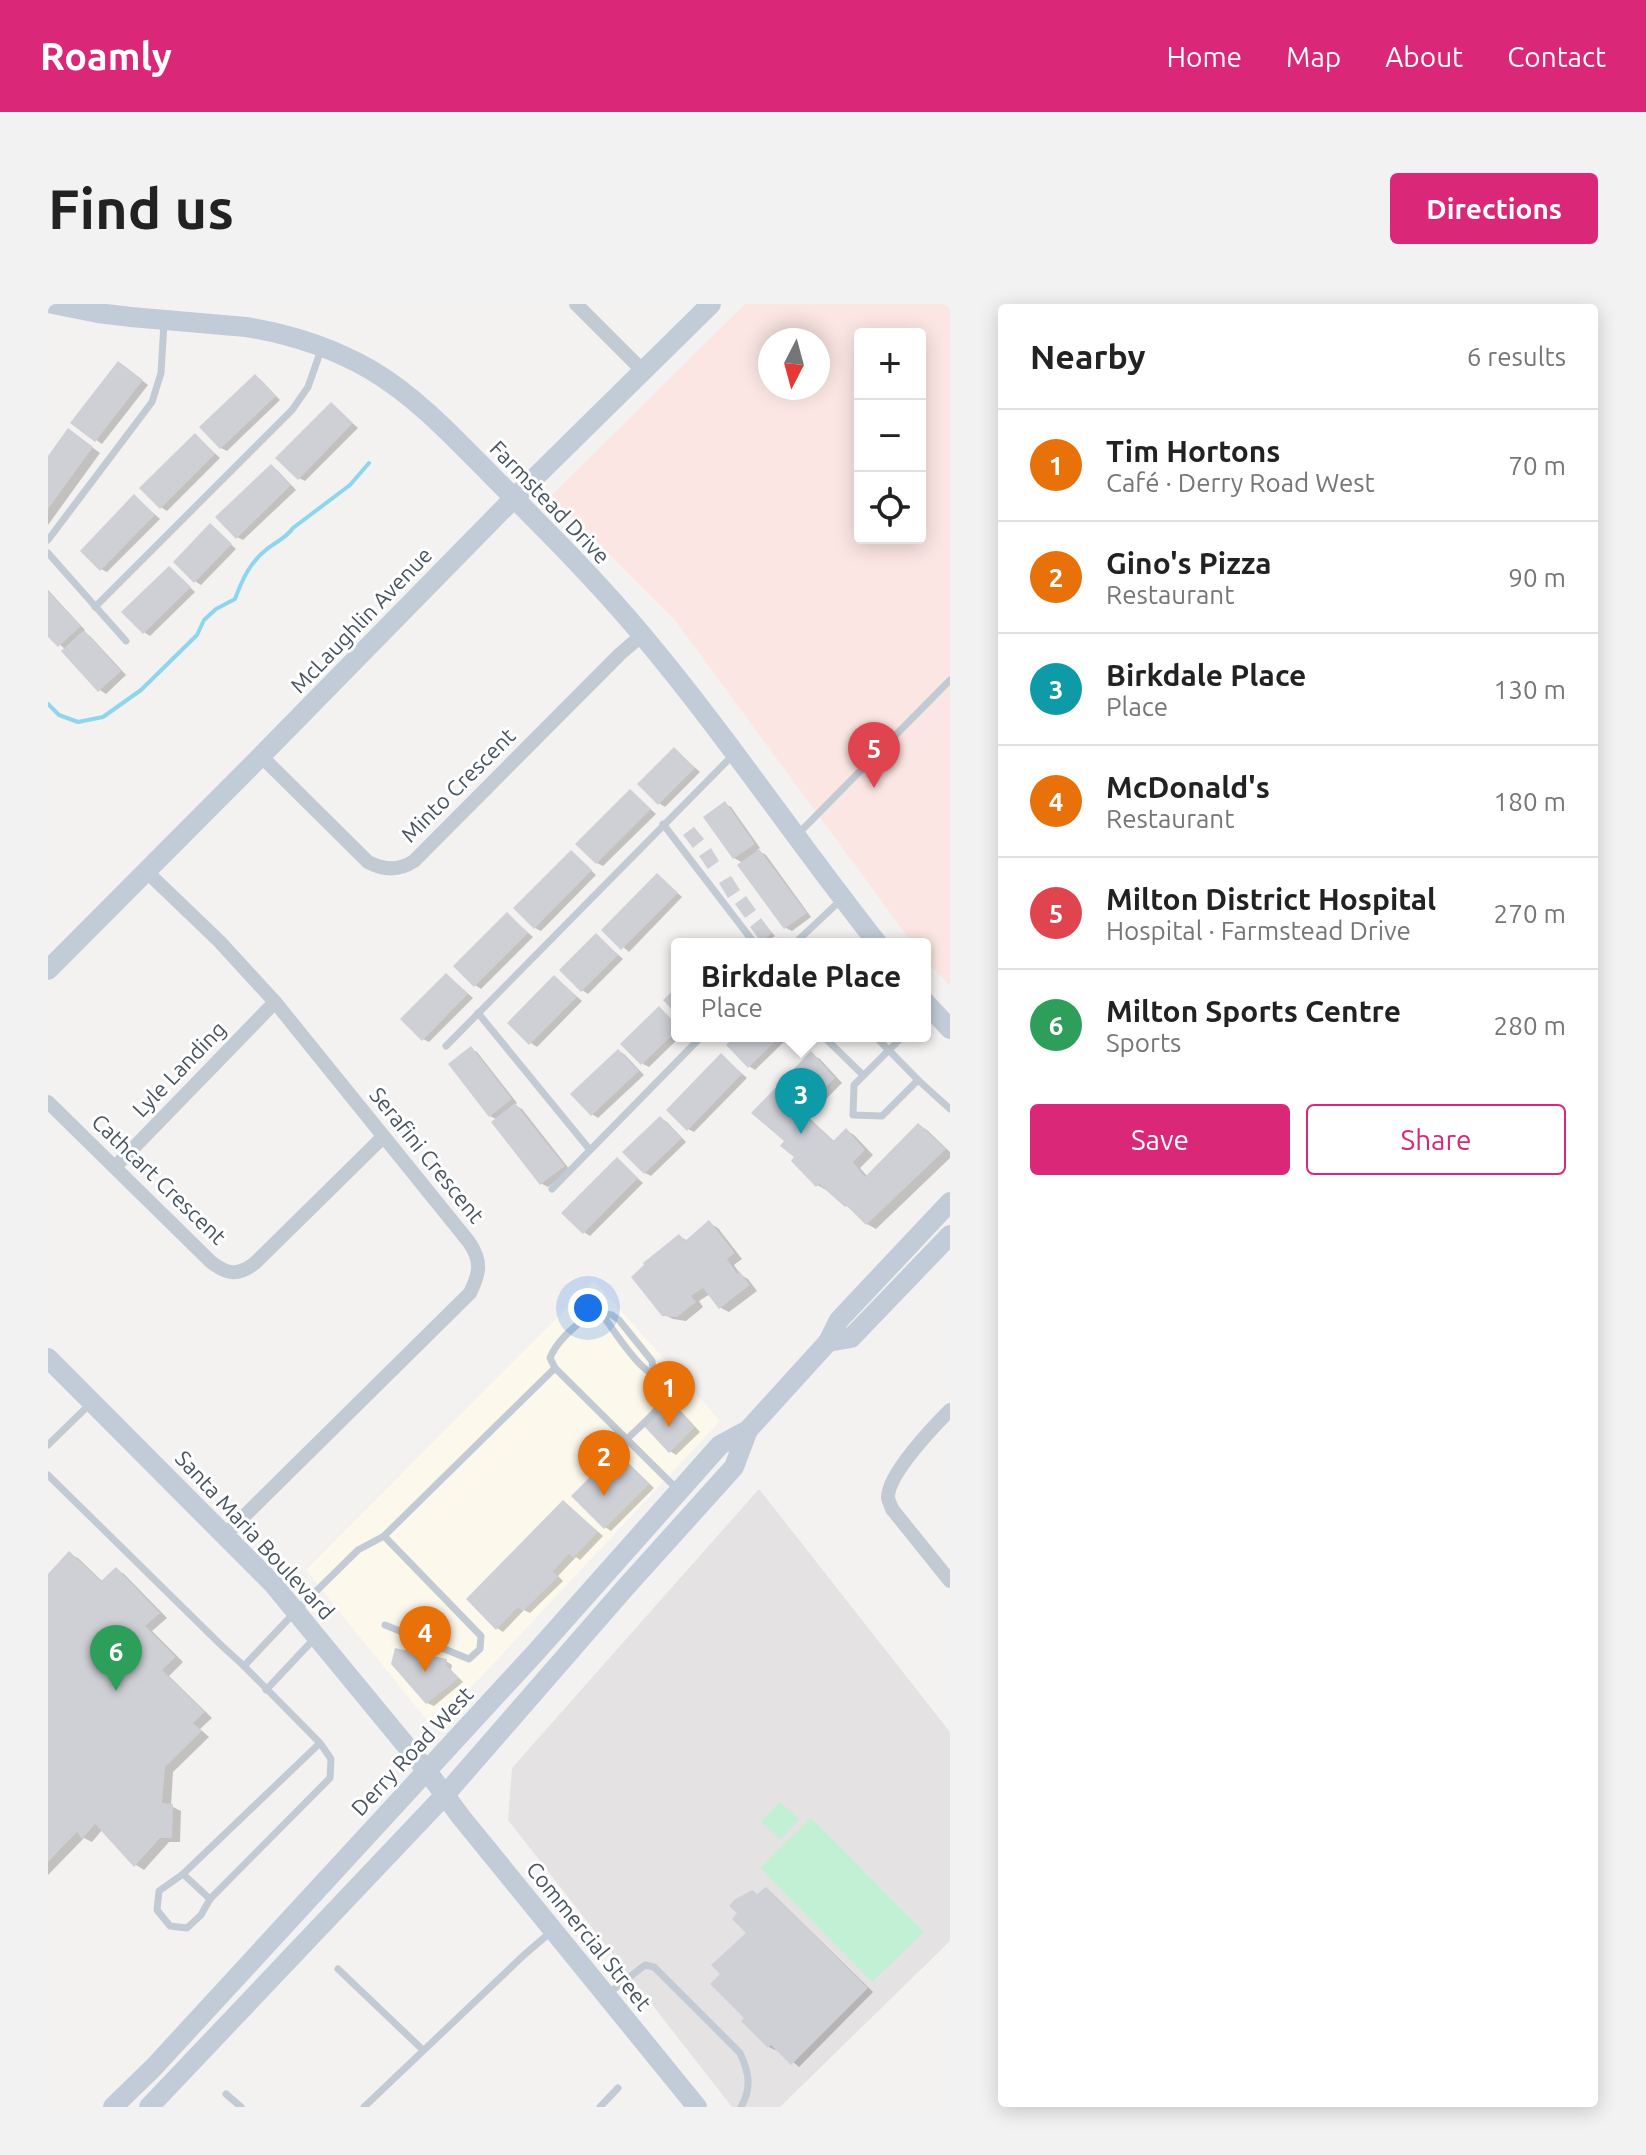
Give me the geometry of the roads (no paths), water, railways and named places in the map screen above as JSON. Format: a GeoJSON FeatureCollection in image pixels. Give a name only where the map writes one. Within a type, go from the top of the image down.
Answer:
{"type":"FeatureCollection","features":[{"type":"Feature","properties":{"kind":"street","name":"Farmstead Drive"},"geometry":{"type":"LineString","coordinates":[[53,304],[98,313],[258,329],[297,338],[350,359],[392,384],[420,406],[514,498],[642,635],[873,938]]}},
{"type":"Feature","properties":{"kind":"street"},"geometry":{"type":"LineString","coordinates":[[576,304],[642,370]]}},
{"type":"Feature","properties":{"kind":"street","name":"McLaughlin Avenue"},"geometry":{"type":"LineString","coordinates":[[48,970],[514,498],[711,304]]}},
{"type":"Feature","properties":{"kind":"street","name":"Minto Crescent"},"geometry":{"type":"LineString","coordinates":[[261,756],[368,862],[378,867],[399,868],[414,861],[642,635]]}},
{"type":"Feature","properties":{"kind":"street","name":"Serafini Crescent"},"geometry":{"type":"LineString","coordinates":[[147,872],[219,941],[275,1002],[477,1254],[477,1279],[470,1293],[225,1535]]}},
{"type":"Feature","properties":{"kind":"street","name":"Lyle Landing"},"geometry":{"type":"LineString","coordinates":[[115,1167],[275,1002]]}},
{"type":"Feature","properties":{"kind":"street"},"geometry":{"type":"LineString","coordinates":[[931,1012],[950,1029]]}},
{"type":"Feature","properties":{"kind":"street","name":"Cathcart Crescent"},"geometry":{"type":"LineString","coordinates":[[48,1102],[211,1262],[231,1273],[245,1271],[383,1137]]}},
{"type":"Feature","properties":{"kind":"street","name":"Derry Road West"},"geometry":{"type":"LineString","coordinates":[[113,2107],[154,2067],[427,1771],[720,1445],[748,1430],[828,1342],[839,1320],[950,1202]]}},
{"type":"Feature","properties":{"kind":"street","name":"Derry Road West"},"geometry":{"type":"LineString","coordinates":[[828,1342],[851,1338],[950,1235]]}},
{"type":"Feature","properties":{"kind":"street","name":"Santa Maria Boulevard"},"geometry":{"type":"LineString","coordinates":[[48,1358],[297,1610],[444,1796]]}},
{"type":"Feature","properties":{"kind":"street"},"geometry":{"type":"LineString","coordinates":[[950,1410],[929,1431],[893,1479],[888,1497],[892,1509],[950,1581]]}},
{"type":"Feature","properties":{"kind":"street","name":"Derry Road West"},"geometry":{"type":"LineString","coordinates":[[149,2107],[444,1796],[734,1467],[748,1430]]}},
{"type":"Feature","properties":{"kind":"street","name":"Commercial Street"},"geometry":{"type":"LineString","coordinates":[[444,1796],[697,2107]]}},
{"type":"Feature","properties":{"kind":"lane"},"geometry":{"type":"LineString","coordinates":[[48,540],[152,402],[161,373],[164,319]]}},
{"type":"Feature","properties":{"kind":"lane"},"geometry":{"type":"LineString","coordinates":[[95,607],[292,410],[308,387],[322,347]]}},
{"type":"Feature","properties":{"kind":"lane"},"geometry":{"type":"LineString","coordinates":[[48,553],[126,641]]}},
{"type":"Feature","properties":{"kind":"lane"},"geometry":{"type":"LineString","coordinates":[[795,836],[950,680]]}},
{"type":"Feature","properties":{"kind":"lane"},"geometry":{"type":"LineString","coordinates":[[446,1046],[734,754]]}},
{"type":"Feature","properties":{"kind":"lane"},"geometry":{"type":"LineString","coordinates":[[663,824],[750,938]]}},
{"type":"Feature","properties":{"kind":"lane"},"geometry":{"type":"LineString","coordinates":[[800,938],[842,899]]}},
{"type":"Feature","properties":{"kind":"lane"},"geometry":{"type":"LineString","coordinates":[[478,1013],[590,1150]]}},
{"type":"Feature","properties":{"kind":"lane"},"geometry":{"type":"LineString","coordinates":[[552,1189],[696,1042]]}},
{"type":"Feature","properties":{"kind":"lane"},"geometry":{"type":"LineString","coordinates":[[829,1042],[863,1075]]}},
{"type":"Feature","properties":{"kind":"lane"},"geometry":{"type":"LineString","coordinates":[[881,1042],[950,1109]]}},
{"type":"Feature","properties":{"kind":"lane"},"geometry":{"type":"LineString","coordinates":[[897,1042],[854,1085],[853,1115],[882,1116],[918,1080]]}},
{"type":"Feature","properties":{"kind":"lane"},"geometry":{"type":"LineString","coordinates":[[627,1439],[666,1397],[667,1390],[634,1356],[606,1320],[605,1314],[594,1312],[567,1335],[550,1358],[555,1368],[627,1439],[680,1491]]}},
{"type":"Feature","properties":{"kind":"lane"},"geometry":{"type":"LineString","coordinates":[[244,1666],[358,1550],[384,1536],[555,1368]]}},
{"type":"Feature","properties":{"kind":"lane"},"geometry":{"type":"LineString","coordinates":[[48,1445],[92,1402]]}},
{"type":"Feature","properties":{"kind":"lane"},"geometry":{"type":"LineString","coordinates":[[48,1475],[244,1666],[320,1743],[331,1759],[330,1778],[210,1899],[201,1915],[187,1928],[170,1926],[157,1910],[159,1891],[183,1874],[320,1743]]}},
{"type":"Feature","properties":{"kind":"lane"},"geometry":{"type":"LineString","coordinates":[[384,1536],[481,1636],[480,1649],[469,1659],[385,1625]]}},
{"type":"Feature","properties":{"kind":"lane"},"geometry":{"type":"LineString","coordinates":[[266,1690],[317,1635]]}},
{"type":"Feature","properties":{"kind":"lane"},"geometry":{"type":"LineString","coordinates":[[183,1874],[210,1899]]}},
{"type":"Feature","properties":{"kind":"lane"},"geometry":{"type":"LineString","coordinates":[[364,2107],[554,1930]]}},
{"type":"Feature","properties":{"kind":"lane"},"geometry":{"type":"LineString","coordinates":[[607,1995],[645,1965],[654,1967],[740,2053],[749,2079],[741,2107]]}},
{"type":"Feature","properties":{"kind":"lane"},"geometry":{"type":"LineString","coordinates":[[338,1969],[423,2050]]}},
{"type":"Feature","properties":{"kind":"lane"},"geometry":{"type":"LineString","coordinates":[[600,2107],[618,2088]]}},
{"type":"Feature","properties":{"kind":"lane"},"geometry":{"type":"LineString","coordinates":[[226,2094],[241,2107]]}},
{"type":"Feature","properties":{"kind":"waterway"},"geometry":{"type":"LineString","coordinates":[[48,704],[59,715],[78,722],[103,717],[141,690],[197,635],[204,620],[235,599],[247,572],[261,554],[350,485],[369,463]]}},
{"type":"Feature","properties":{"kind":"place","name":"Milton District Hospital"},"geometry":{"type":"Point","coordinates":[874,788]}},
{"type":"Feature","properties":{"kind":"place","name":"Birkdale Place"},"geometry":{"type":"Point","coordinates":[801,1134]}},
{"type":"Feature","properties":{"kind":"place","name":"Tim Hortons"},"geometry":{"type":"Point","coordinates":[669,1427]}},
{"type":"Feature","properties":{"kind":"place","name":"Gino's Pizza"},"geometry":{"type":"Point","coordinates":[604,1496]}},
{"type":"Feature","properties":{"kind":"place","name":"McDonald's"},"geometry":{"type":"Point","coordinates":[425,1672]}},
{"type":"Feature","properties":{"kind":"place","name":"Milton Sports Centre"},"geometry":{"type":"Point","coordinates":[116,1691]}}]}
